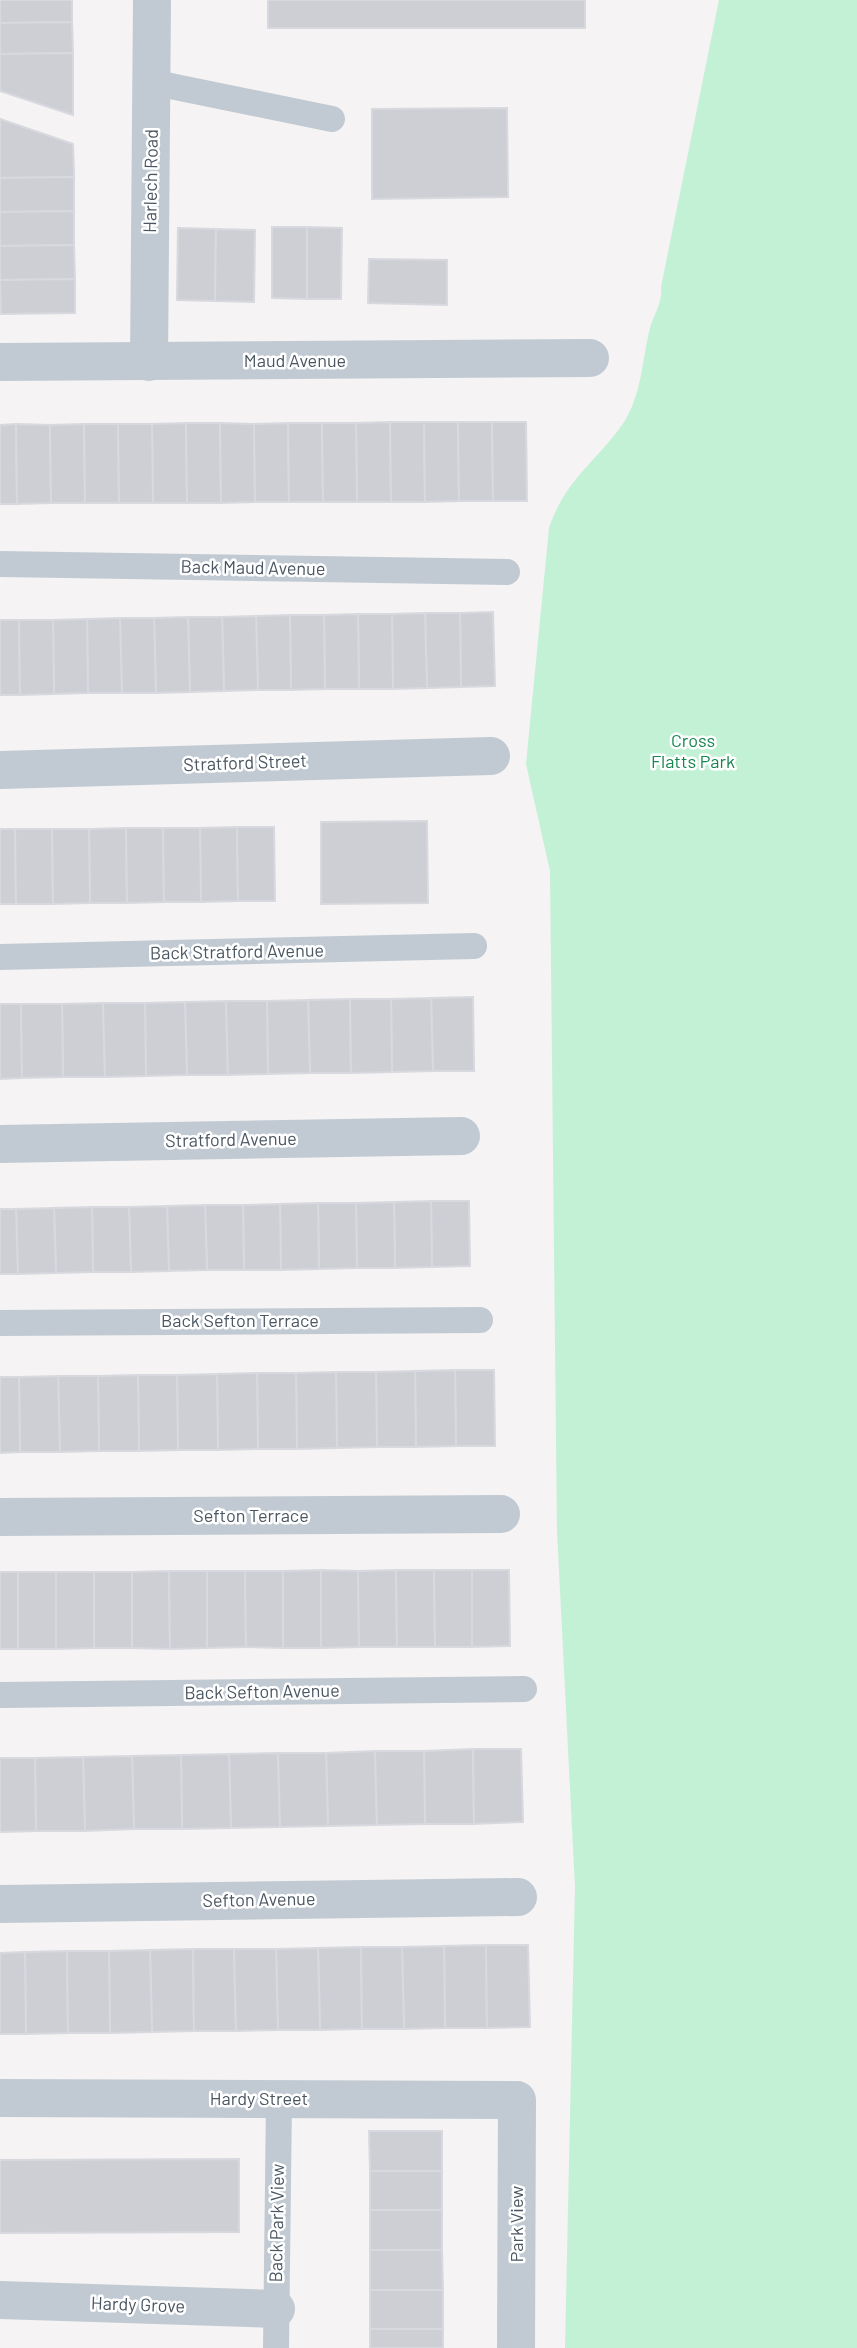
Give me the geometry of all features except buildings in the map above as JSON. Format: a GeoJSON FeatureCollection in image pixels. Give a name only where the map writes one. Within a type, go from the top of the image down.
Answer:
{"type":"FeatureCollection","features":[{"type":"Feature","properties":{"kind":"street","name":"Harlech Road"},"geometry":{"type":"LineString","coordinates":[[149,362],[152,0]]}},
{"type":"Feature","properties":{"kind":"street","name":"Maud Avenue"},"geometry":{"type":"LineString","coordinates":[[0,362],[590,358]]}},
{"type":"Feature","properties":{"kind":"street","name":"Stratford Street"},"geometry":{"type":"LineString","coordinates":[[0,770],[491,756]]}},
{"type":"Feature","properties":{"kind":"street","name":"Stratford Avenue"},"geometry":{"type":"LineString","coordinates":[[0,1144],[461,1136]]}},
{"type":"Feature","properties":{"kind":"street","name":"Sefton Terrace"},"geometry":{"type":"LineString","coordinates":[[0,1517],[502,1514]]}},
{"type":"Feature","properties":{"kind":"street","name":"Sefton Avenue"},"geometry":{"type":"LineString","coordinates":[[0,1904],[518,1897]]}},
{"type":"Feature","properties":{"kind":"street","name":"Hardy Street"},"geometry":{"type":"LineString","coordinates":[[0,2098],[517,2100]]}},
{"type":"Feature","properties":{"kind":"street","name":"Park View"},"geometry":{"type":"LineString","coordinates":[[516,2348],[517,2100]]}},
{"type":"Feature","properties":{"kind":"street","name":"Hardy Grove"},"geometry":{"type":"LineString","coordinates":[[0,2300],[276,2309]]}},
{"type":"Feature","properties":{"kind":"lane"},"geometry":{"type":"LineString","coordinates":[[151,82],[332,119]]}},
{"type":"Feature","properties":{"kind":"lane","name":"Back Maud Avenue"},"geometry":{"type":"LineString","coordinates":[[0,564],[507,572]]}},
{"type":"Feature","properties":{"kind":"lane","name":"Back Stratford Avenue"},"geometry":{"type":"LineString","coordinates":[[0,957],[474,946]]}},
{"type":"Feature","properties":{"kind":"lane","name":"Back Sefton Terrace"},"geometry":{"type":"LineString","coordinates":[[0,1323],[480,1320]]}},
{"type":"Feature","properties":{"kind":"lane","name":"Back Sefton Avenue"},"geometry":{"type":"LineString","coordinates":[[0,1695],[524,1689]]}},
{"type":"Feature","properties":{"kind":"lane","name":"Back Park View"},"geometry":{"type":"LineString","coordinates":[[276,2348],[279,2099]]}},
{"type":"Feature","properties":{"kind":"green space","name":"Cross Flatts Park"},"geometry":{"type":"Polygon","coordinates":[[[719,0],[857,0],[857,2348],[565,2348],[575,1887],[557,1531],[550,871],[526,764],[549,528],[563,497],[622,425],[634,402],[650,328],[661,298],[661,287],[719,0]]]}}]}
